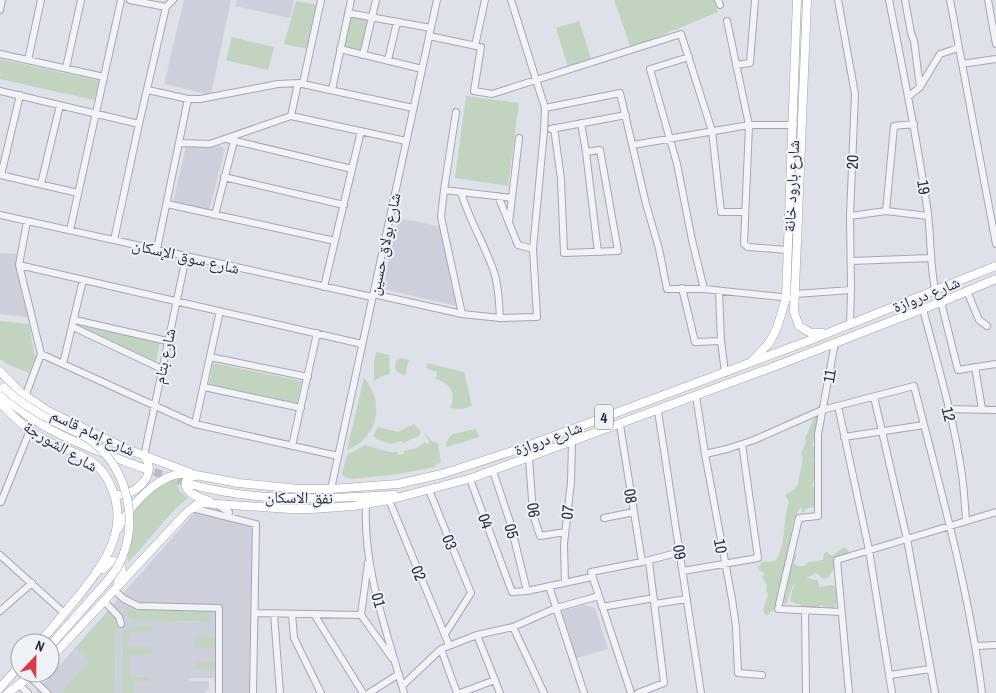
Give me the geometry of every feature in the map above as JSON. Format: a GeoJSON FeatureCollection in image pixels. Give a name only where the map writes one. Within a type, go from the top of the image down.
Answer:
{"type":"FeatureCollection","features":[{"type":"Feature","properties":{"kind":"main road","name":"شارع بارود خانة"},"geometry":{"type":"LineString","coordinates":[[751,363],[769,343],[777,328],[786,298],[798,0]]}},
{"type":"Feature","properties":{"kind":"main road","name":"شارع بارود خانة"},"geometry":{"type":"LineString","coordinates":[[807,0],[794,312],[799,326],[812,333],[829,333]]}},
{"type":"Feature","properties":{"kind":"main road","name":"شارع دروازة"},"geometry":{"type":"LineString","coordinates":[[196,475],[279,488],[331,489],[398,484],[442,474],[500,455],[751,363],[996,266]]}},
{"type":"Feature","properties":{"kind":"main road","name":"شارع دروازة"},"geometry":{"type":"LineString","coordinates":[[409,494],[470,479],[620,425],[923,309],[996,279]]}},
{"type":"Feature","properties":{"kind":"main road","name":"شارع إمام قاسم"},"geometry":{"type":"LineString","coordinates":[[0,371],[13,387],[57,416],[144,456],[196,475]]}},
{"type":"Feature","properties":{"kind":"main road"},"geometry":{"type":"LineString","coordinates":[[1,388],[26,415],[53,431],[143,468]]}},
{"type":"Feature","properties":{"kind":"main road"},"geometry":{"type":"LineString","coordinates":[[1,388],[37,412],[91,440],[109,459],[121,478],[129,508],[128,540],[118,565],[60,635]]}},
{"type":"Feature","properties":{"kind":"main road"},"geometry":{"type":"LineString","coordinates":[[663,396],[667,407]]}},
{"type":"Feature","properties":{"kind":"main road","name":"شارع الشورجة"},"geometry":{"type":"LineString","coordinates":[[0,403],[30,430],[46,441],[94,462],[105,476],[114,495],[117,514],[114,535],[107,557],[92,579]]}},
{"type":"Feature","properties":{"kind":"main road"},"geometry":{"type":"LineString","coordinates":[[114,495],[130,494],[141,484],[147,475],[149,466],[144,456]]}},
{"type":"Feature","properties":{"kind":"main road"},"geometry":{"type":"LineString","coordinates":[[114,535],[128,512],[157,484],[177,474],[196,475]]}},
{"type":"Feature","properties":{"kind":"main road"},"geometry":{"type":"LineString","coordinates":[[208,478],[190,477],[186,480],[186,486],[194,495],[230,511],[312,510],[366,505],[409,494]]}},
{"type":"Feature","properties":{"kind":"main road","name":"نفق الاسكان"},"geometry":{"type":"LineString","coordinates":[[190,484],[240,495],[285,499],[325,499],[409,494]]}},
{"type":"Feature","properties":{"kind":"main road"},"geometry":{"type":"LineString","coordinates":[[60,648],[194,506],[216,504]]}},
{"type":"Feature","properties":{"kind":"main road"},"geometry":{"type":"LineString","coordinates":[[47,633],[92,579],[110,562],[116,561],[120,562],[122,574],[113,591]]}},
{"type":"Feature","properties":{"kind":"main road"},"geometry":{"type":"LineString","coordinates":[[0,688],[10,676]]}},
{"type":"Feature","properties":{"kind":"main road"},"geometry":{"type":"LineString","coordinates":[[8,693],[20,683]]}},
{"type":"Feature","properties":{"kind":"main road"},"geometry":{"type":"LineString","coordinates":[[8,693],[18,685]]}},
{"type":"Feature","properties":{"kind":"street"},"geometry":{"type":"LineString","coordinates":[[0,10],[2,0]]}},
{"type":"Feature","properties":{"kind":"street"},"geometry":{"type":"LineString","coordinates":[[28,60],[41,0]]}},
{"type":"Feature","properties":{"kind":"street"},"geometry":{"type":"LineString","coordinates":[[66,68],[80,0]]}},
{"type":"Feature","properties":{"kind":"street"},"geometry":{"type":"LineString","coordinates":[[70,230],[122,0]]}},
{"type":"Feature","properties":{"kind":"street"},"geometry":{"type":"LineString","coordinates":[[130,0],[159,3],[166,7]]}},
{"type":"Feature","properties":{"kind":"street"},"geometry":{"type":"LineString","coordinates":[[114,240],[166,7],[173,0]]}},
{"type":"Feature","properties":{"kind":"street"},"geometry":{"type":"LineString","coordinates":[[290,116],[321,0]]}},
{"type":"Feature","properties":{"kind":"street"},"geometry":{"type":"LineString","coordinates":[[332,90],[351,0]]}},
{"type":"Feature","properties":{"kind":"street"},"geometry":{"type":"LineString","coordinates":[[363,55],[376,0]]}},
{"type":"Feature","properties":{"kind":"street","name":"شارع بولاق حسين"},"geometry":{"type":"LineString","coordinates":[[331,489],[437,0]]}},
{"type":"Feature","properties":{"kind":"street"},"geometry":{"type":"LineString","coordinates":[[475,46],[485,0]]}},
{"type":"Feature","properties":{"kind":"street"},"geometry":{"type":"LineString","coordinates":[[498,196],[518,245],[533,249],[545,108],[511,0]]}},
{"type":"Feature","properties":{"kind":"street"},"geometry":{"type":"LineString","coordinates":[[736,65],[750,63],[755,0]]}},
{"type":"Feature","properties":{"kind":"street","name":"20"},"geometry":{"type":"LineString","coordinates":[[838,0],[855,94],[850,216],[850,325]]}},
{"type":"Feature","properties":{"kind":"street","name":"19"},"geometry":{"type":"LineString","coordinates":[[889,0],[914,124],[928,216],[935,290]]}},
{"type":"Feature","properties":{"kind":"street"},"geometry":{"type":"LineString","coordinates":[[904,0],[914,41],[920,87]]}},
{"type":"Feature","properties":{"kind":"street"},"geometry":{"type":"LineString","coordinates":[[950,0],[996,244]]}},
{"type":"Feature","properties":{"kind":"street"},"geometry":{"type":"LineString","coordinates":[[988,0],[996,44]]}},
{"type":"Feature","properties":{"kind":"street"},"geometry":{"type":"LineString","coordinates":[[348,13],[431,28]]}},
{"type":"Feature","properties":{"kind":"street"},"geometry":{"type":"LineString","coordinates":[[727,21],[749,125],[744,244],[746,246],[787,250]]}},
{"type":"Feature","properties":{"kind":"street"},"geometry":{"type":"LineString","coordinates":[[388,60],[397,22]]}},
{"type":"Feature","properties":{"kind":"street"},"geometry":{"type":"LineString","coordinates":[[429,36],[481,47],[474,91],[492,94],[682,34],[712,131],[721,212],[745,212]]}},
{"type":"Feature","properties":{"kind":"street"},"geometry":{"type":"LineString","coordinates":[[908,97],[920,87],[940,54],[958,48]]}},
{"type":"Feature","properties":{"kind":"street"},"geometry":{"type":"LineString","coordinates":[[340,49],[422,69]]}},
{"type":"Feature","properties":{"kind":"street"},"geometry":{"type":"LineString","coordinates":[[0,54],[104,77]]}},
{"type":"Feature","properties":{"kind":"street"},"geometry":{"type":"LineString","coordinates":[[689,57],[650,69],[670,138],[704,289]]}},
{"type":"Feature","properties":{"kind":"street"},"geometry":{"type":"LineString","coordinates":[[962,64],[996,60]]}},
{"type":"Feature","properties":{"kind":"street"},"geometry":{"type":"LineString","coordinates":[[148,90],[188,99],[200,99],[278,84],[300,83],[414,108]]}},
{"type":"Feature","properties":{"kind":"street"},"geometry":{"type":"LineString","coordinates":[[0,90],[139,124]]}},
{"type":"Feature","properties":{"kind":"street"},"geometry":{"type":"LineString","coordinates":[[545,108],[618,92],[621,94],[667,289],[704,289],[786,298],[851,290]]}},
{"type":"Feature","properties":{"kind":"street"},"geometry":{"type":"LineString","coordinates":[[20,96],[1,175],[78,193]]}},
{"type":"Feature","properties":{"kind":"street"},"geometry":{"type":"LineString","coordinates":[[157,250],[188,99]]}},
{"type":"Feature","properties":{"kind":"street"},"geometry":{"type":"LineString","coordinates":[[41,184],[60,105]]}},
{"type":"Feature","properties":{"kind":"street"},"geometry":{"type":"LineString","coordinates":[[456,112],[441,217],[462,314]]}},
{"type":"Feature","properties":{"kind":"street"},"geometry":{"type":"LineString","coordinates":[[544,131],[626,115]]}},
{"type":"Feature","properties":{"kind":"street"},"geometry":{"type":"LineString","coordinates":[[180,143],[210,144],[290,116],[406,140]]}},
{"type":"Feature","properties":{"kind":"street"},"geometry":{"type":"LineString","coordinates":[[581,123],[598,252]]}},
{"type":"Feature","properties":{"kind":"street"},"geometry":{"type":"LineString","coordinates":[[886,211],[894,126],[914,124]]}},
{"type":"Feature","properties":{"kind":"street"},"geometry":{"type":"LineString","coordinates":[[633,145],[749,125],[794,125]]}},
{"type":"Feature","properties":{"kind":"street"},"geometry":{"type":"LineString","coordinates":[[554,128],[561,179],[564,253],[618,251],[600,150],[586,152]]}},
{"type":"Feature","properties":{"kind":"street"},"geometry":{"type":"LineString","coordinates":[[324,287],[361,131]]}},
{"type":"Feature","properties":{"kind":"street"},"geometry":{"type":"LineString","coordinates":[[509,223],[519,138]]}},
{"type":"Feature","properties":{"kind":"street"},"geometry":{"type":"LineString","coordinates":[[226,139],[352,168]]}},
{"type":"Feature","properties":{"kind":"street"},"geometry":{"type":"LineString","coordinates":[[215,215],[234,141]]}},
{"type":"Feature","properties":{"kind":"street"},"geometry":{"type":"LineString","coordinates":[[224,177],[344,205]]}},
{"type":"Feature","properties":{"kind":"street"},"geometry":{"type":"LineString","coordinates":[[444,190],[512,198]]}},
{"type":"Feature","properties":{"kind":"street"},"geometry":{"type":"LineString","coordinates":[[461,192],[466,210],[475,225],[494,273],[498,290],[500,318]]}},
{"type":"Feature","properties":{"kind":"street"},"geometry":{"type":"LineString","coordinates":[[167,204],[335,242]]}},
{"type":"Feature","properties":{"kind":"street"},"geometry":{"type":"LineString","coordinates":[[850,216],[886,211],[928,216]]}},
{"type":"Feature","properties":{"kind":"street","name":"شارع سوق الإسكان"},"geometry":{"type":"LineString","coordinates":[[0,215],[324,287],[462,314],[500,318],[537,317],[533,249]]}},
{"type":"Feature","properties":{"kind":"street"},"geometry":{"type":"LineString","coordinates":[[26,397],[41,354],[19,265],[27,221]]}},
{"type":"Feature","properties":{"kind":"street","name":"شارع بتام"},"geometry":{"type":"LineString","coordinates":[[144,456],[186,257]]}},
{"type":"Feature","properties":{"kind":"street"},"geometry":{"type":"LineString","coordinates":[[851,261],[931,258]]}},
{"type":"Feature","properties":{"kind":"street"},"geometry":{"type":"LineString","coordinates":[[19,265],[362,344]]}},
{"type":"Feature","properties":{"kind":"street"},"geometry":{"type":"LineString","coordinates":[[63,364],[84,280]]}},
{"type":"Feature","properties":{"kind":"street"},"geometry":{"type":"LineString","coordinates":[[682,288],[695,342],[721,341]]}},
{"type":"Feature","properties":{"kind":"street"},"geometry":{"type":"LineString","coordinates":[[720,291],[721,341],[725,372]]}},
{"type":"Feature","properties":{"kind":"street"},"geometry":{"type":"LineString","coordinates":[[967,291],[979,320],[987,326]]}},
{"type":"Feature","properties":{"kind":"street"},"geometry":{"type":"LineString","coordinates":[[941,302],[958,370],[996,364]]}},
{"type":"Feature","properties":{"kind":"street","name":"12"},"geometry":{"type":"LineString","coordinates":[[923,309],[962,475],[966,521]]}},
{"type":"Feature","properties":{"kind":"street"},"geometry":{"type":"LineString","coordinates":[[195,424],[220,311]]}},
{"type":"Feature","properties":{"kind":"street"},"geometry":{"type":"LineString","coordinates":[[74,324],[167,341]]}},
{"type":"Feature","properties":{"kind":"street"},"geometry":{"type":"LineString","coordinates":[[74,324],[162,369]]}},
{"type":"Feature","properties":{"kind":"street"},"geometry":{"type":"LineString","coordinates":[[292,446],[317,333]]}},
{"type":"Feature","properties":{"kind":"street","name":"11"},"geometry":{"type":"LineString","coordinates":[[805,610],[778,606],[799,518],[818,516],[818,434],[835,343]]}},
{"type":"Feature","properties":{"kind":"street"},"geometry":{"type":"LineString","coordinates":[[41,354],[195,424],[338,456]]}},
{"type":"Feature","properties":{"kind":"street"},"geometry":{"type":"LineString","coordinates":[[210,357],[308,377]]}},
{"type":"Feature","properties":{"kind":"street"},"geometry":{"type":"LineString","coordinates":[[975,367],[982,409]]}},
{"type":"Feature","properties":{"kind":"street"},"geometry":{"type":"LineString","coordinates":[[705,454],[742,444],[822,410],[914,386],[951,526],[976,646],[982,693]]}},
{"type":"Feature","properties":{"kind":"street"},"geometry":{"type":"LineString","coordinates":[[204,387],[301,408]]}},
{"type":"Feature","properties":{"kind":"street","name":"10"},"geometry":{"type":"LineString","coordinates":[[696,396],[736,627],[738,674],[762,675]]}},
{"type":"Feature","properties":{"kind":"street"},"geometry":{"type":"LineString","coordinates":[[874,397],[907,538],[934,693]]}},
{"type":"Feature","properties":{"kind":"street"},"geometry":{"type":"LineString","coordinates":[[838,406],[869,550],[892,693]]}},
{"type":"Feature","properties":{"kind":"street"},"geometry":{"type":"LineString","coordinates":[[948,409],[996,410]]}},
{"type":"Feature","properties":{"kind":"street","name":"09"},"geometry":{"type":"LineString","coordinates":[[658,410],[701,693]]}},
{"type":"Feature","properties":{"kind":"street","name":"08"},"geometry":{"type":"LineString","coordinates":[[620,425],[634,512],[654,601],[664,683],[652,690]]}},
{"type":"Feature","properties":{"kind":"street"},"geometry":{"type":"LineString","coordinates":[[844,437],[924,425]]}},
{"type":"Feature","properties":{"kind":"street"},"geometry":{"type":"LineString","coordinates":[[0,498],[1,502],[30,430]]}},
{"type":"Feature","properties":{"kind":"street","name":"07"},"geometry":{"type":"LineString","coordinates":[[565,583],[565,532],[572,482],[572,442]]}},
{"type":"Feature","properties":{"kind":"street"},"geometry":{"type":"LineString","coordinates":[[683,571],[758,558],[742,444]]}},
{"type":"Feature","properties":{"kind":"street","name":"06"},"geometry":{"type":"LineString","coordinates":[[529,458],[533,514],[540,536],[565,532]]}},
{"type":"Feature","properties":{"kind":"street","name":"05"},"geometry":{"type":"LineString","coordinates":[[493,471],[510,522],[527,591]]}},
{"type":"Feature","properties":{"kind":"street","name":"04"},"geometry":{"type":"LineString","coordinates":[[470,479],[512,592],[527,591]]}},
{"type":"Feature","properties":{"kind":"street","name":"03"},"geometry":{"type":"LineString","coordinates":[[429,490],[470,593],[444,634]]}},
{"type":"Feature","properties":{"kind":"street","name":"02"},"geometry":{"type":"LineString","coordinates":[[390,500],[449,646]]}},
{"type":"Feature","properties":{"kind":"street","name":"01"},"geometry":{"type":"LineString","coordinates":[[366,505],[365,529],[368,560],[404,693]]}},
{"type":"Feature","properties":{"kind":"street"},"geometry":{"type":"LineString","coordinates":[[194,506],[230,511],[256,524],[253,693]]}},
{"type":"Feature","properties":{"kind":"street"},"geometry":{"type":"LineString","coordinates":[[604,518],[634,512]]}},
{"type":"Feature","properties":{"kind":"street"},"geometry":{"type":"LineString","coordinates":[[849,693],[837,560],[996,512]]}},
{"type":"Feature","properties":{"kind":"street"},"geometry":{"type":"LineString","coordinates":[[631,693],[591,572],[680,552]]}},
{"type":"Feature","properties":{"kind":"street"},"geometry":{"type":"LineString","coordinates":[[0,555],[64,613]]}},
{"type":"Feature","properties":{"kind":"street"},"geometry":{"type":"LineString","coordinates":[[368,560],[361,615],[396,663]]}},
{"type":"Feature","properties":{"kind":"street"},"geometry":{"type":"LineString","coordinates":[[527,591],[592,577]]}},
{"type":"Feature","properties":{"kind":"street"},"geometry":{"type":"LineString","coordinates":[[0,611],[32,583]]}},
{"type":"Feature","properties":{"kind":"street"},"geometry":{"type":"LineString","coordinates":[[549,586],[584,693]]}},
{"type":"Feature","properties":{"kind":"street"},"geometry":{"type":"LineString","coordinates":[[113,591],[124,600],[138,606],[219,608],[219,693]]}},
{"type":"Feature","properties":{"kind":"street"},"geometry":{"type":"LineString","coordinates":[[402,686],[441,649],[477,635],[513,627],[556,608],[599,596]]}},
{"type":"Feature","properties":{"kind":"street"},"geometry":{"type":"LineString","coordinates":[[602,607],[687,598]]}},
{"type":"Feature","properties":{"kind":"street"},"geometry":{"type":"LineString","coordinates":[[104,602],[119,617],[121,624]]}},
{"type":"Feature","properties":{"kind":"street"},"geometry":{"type":"LineString","coordinates":[[806,693],[805,610],[841,612]]}},
{"type":"Feature","properties":{"kind":"street"},"geometry":{"type":"LineString","coordinates":[[255,613],[361,615]]}},
{"type":"Feature","properties":{"kind":"street"},"geometry":{"type":"LineString","coordinates":[[274,614],[280,693]]}},
{"type":"Feature","properties":{"kind":"street"},"geometry":{"type":"LineString","coordinates":[[292,614],[294,638],[321,693]]}},
{"type":"Feature","properties":{"kind":"street"},"geometry":{"type":"LineString","coordinates":[[314,614],[362,693]]}},
{"type":"Feature","properties":{"kind":"street"},"geometry":{"type":"LineString","coordinates":[[513,627],[544,693]]}},
{"type":"Feature","properties":{"kind":"street"},"geometry":{"type":"LineString","coordinates":[[477,635],[500,693]]}},
{"type":"Feature","properties":{"kind":"street"},"geometry":{"type":"LineString","coordinates":[[976,646],[996,645]]}},
{"type":"Feature","properties":{"kind":"street"},"geometry":{"type":"LineString","coordinates":[[441,649],[458,693],[495,680]]}},
{"type":"Feature","properties":{"kind":"street"},"geometry":{"type":"LineString","coordinates":[[890,675],[930,669]]}},
{"type":"Feature","properties":{"kind":"street"},"geometry":{"type":"LineString","coordinates":[[369,693],[399,674]]}},
{"type":"Feature","properties":{"kind":"street"},"geometry":{"type":"LineString","coordinates":[[38,683],[47,693]]}},
{"type":"Feature","properties":{"kind":"street"},"geometry":{"type":"LineString","coordinates":[[18,685],[28,693]]}},
{"type":"Feature","properties":{"kind":"street"},"geometry":{"type":"LineString","coordinates":[[638,693],[652,690]]}},
{"type":"Feature","properties":{"kind":"shaded area"},"geometry":{"type":"Polygon","coordinates":[[[184,0],[231,0],[211,95],[164,84],[184,0]]]}},
{"type":"Feature","properties":{"kind":"shaded area"},"geometry":{"type":"Polygon","coordinates":[[[237,0],[294,0],[290,18],[235,6],[237,0]]]}},
{"type":"Feature","properties":{"kind":"shaded area"},"geometry":{"type":"Polygon","coordinates":[[[186,146],[205,148],[221,146],[225,149],[209,211],[173,203],[186,146]]]}},
{"type":"Feature","properties":{"kind":"shaded area"},"geometry":{"type":"Polygon","coordinates":[[[399,218],[442,227],[458,306],[382,289],[399,218]]]}},
{"type":"Feature","properties":{"kind":"shaded area"},"geometry":{"type":"Polygon","coordinates":[[[0,253],[17,254],[16,266],[28,317],[0,314],[0,253]]]}},
{"type":"Feature","properties":{"kind":"shaded area"},"geometry":{"type":"Polygon","coordinates":[[[195,512],[252,525],[249,693],[215,693],[214,678],[190,678],[190,681],[209,681],[209,691],[206,691],[206,693],[134,693],[134,681],[151,681],[151,679],[129,676],[129,654],[151,647],[128,646],[128,632],[152,632],[130,629],[123,630],[122,693],[115,693],[116,619],[76,648],[90,661],[60,693],[35,693],[44,683],[60,683],[60,665],[195,512]],[[129,607],[134,620],[210,622],[136,610],[129,607]]]}},
{"type":"Feature","properties":{"kind":"shaded area"},"geometry":{"type":"Polygon","coordinates":[[[584,605],[595,608],[608,649],[576,658],[562,611],[584,605]]]}},
{"type":"Feature","properties":{"kind":"green space"},"geometry":{"type":"Polygon","coordinates":[[[614,0],[714,0],[718,12],[631,48],[614,0]]]}},
{"type":"Feature","properties":{"kind":"green space"},"geometry":{"type":"Polygon","coordinates":[[[296,1],[317,5],[307,49],[284,44],[296,1]]]}},
{"type":"Feature","properties":{"kind":"green space"},"geometry":{"type":"Polygon","coordinates":[[[354,16],[368,19],[361,51],[344,47],[351,19],[354,16]]]}},
{"type":"Feature","properties":{"kind":"green space"},"geometry":{"type":"Polygon","coordinates":[[[579,21],[591,59],[568,67],[556,28],[579,21]]]}},
{"type":"Feature","properties":{"kind":"green space"},"geometry":{"type":"Polygon","coordinates":[[[232,37],[274,47],[268,70],[226,60],[232,37]]]}},
{"type":"Feature","properties":{"kind":"green space"},"geometry":{"type":"Polygon","coordinates":[[[0,59],[100,81],[94,100],[0,79],[0,59]]]}},
{"type":"Feature","properties":{"kind":"green space"},"geometry":{"type":"Polygon","coordinates":[[[466,96],[519,103],[508,186],[455,178],[466,96]]]}},
{"type":"Feature","properties":{"kind":"green space"},"geometry":{"type":"Polygon","coordinates":[[[0,321],[29,324],[35,358],[29,373],[0,359],[0,321]]]}},
{"type":"Feature","properties":{"kind":"green space"},"geometry":{"type":"Polygon","coordinates":[[[76,325],[160,342],[156,362],[76,325]]]}},
{"type":"Feature","properties":{"kind":"green space"},"geometry":{"type":"Polygon","coordinates":[[[376,352],[389,355],[390,374],[374,381],[374,362],[376,352]]]}},
{"type":"Feature","properties":{"kind":"green space"},"geometry":{"type":"Polygon","coordinates":[[[401,358],[409,360],[405,375],[397,372],[395,367],[396,361],[401,358]]]}},
{"type":"Feature","properties":{"kind":"green space"},"geometry":{"type":"Polygon","coordinates":[[[213,363],[302,381],[297,403],[209,384],[213,363]]]}},
{"type":"Feature","properties":{"kind":"green space"},"geometry":{"type":"Polygon","coordinates":[[[427,363],[464,372],[472,406],[462,409],[450,408],[453,398],[451,389],[445,383],[435,379],[437,372],[426,368],[427,363]]]}},
{"type":"Feature","properties":{"kind":"green space"},"geometry":{"type":"Polygon","coordinates":[[[364,378],[371,387],[375,398],[375,418],[372,428],[366,437],[347,450],[364,378]]]}},
{"type":"Feature","properties":{"kind":"green space"},"geometry":{"type":"Polygon","coordinates":[[[817,415],[819,417],[812,446],[818,447],[821,455],[818,455],[813,460],[817,467],[812,486],[815,489],[818,507],[807,508],[803,513],[801,507],[798,511],[792,526],[790,545],[796,546],[796,548],[795,551],[790,550],[788,552],[789,556],[793,554],[797,557],[793,563],[798,566],[804,566],[808,562],[823,560],[824,553],[827,552],[832,556],[844,547],[851,553],[839,560],[828,578],[823,579],[816,573],[806,578],[817,580],[819,587],[833,585],[838,597],[833,609],[820,605],[819,608],[807,607],[793,602],[790,600],[794,584],[786,604],[782,600],[776,603],[775,608],[768,615],[765,615],[763,609],[768,595],[766,591],[767,585],[762,577],[764,573],[759,570],[758,566],[760,566],[762,561],[775,561],[779,555],[789,502],[785,495],[795,489],[798,484],[803,457],[801,453],[806,441],[805,438],[817,415]]]}},
{"type":"Feature","properties":{"kind":"green space"},"geometry":{"type":"Polygon","coordinates":[[[414,424],[421,432],[419,436],[403,443],[402,441],[391,444],[378,440],[373,436],[378,427],[398,432],[414,424]]]}},
{"type":"Feature","properties":{"kind":"green space"},"geometry":{"type":"Polygon","coordinates":[[[476,429],[479,437],[447,447],[446,442],[452,434],[476,429]]]}},
{"type":"Feature","properties":{"kind":"green space"},"geometry":{"type":"Polygon","coordinates":[[[425,434],[431,441],[438,443],[441,463],[436,464],[435,467],[399,474],[352,479],[342,474],[347,455],[365,445],[389,452],[398,452],[398,455],[404,454],[404,451],[417,448],[425,442],[427,444],[430,443],[425,434]]]}},
{"type":"Feature","properties":{"kind":"green space"},"geometry":{"type":"Polygon","coordinates":[[[175,479],[180,492],[188,498],[176,508],[128,563],[129,530],[131,518],[136,507],[157,489],[175,479]]]}},
{"type":"Feature","properties":{"kind":"green space"},"geometry":{"type":"Polygon","coordinates":[[[129,607],[136,610],[209,612],[210,622],[134,620],[124,614],[129,607]]]}},
{"type":"Feature","properties":{"kind":"green space"},"geometry":{"type":"Polygon","coordinates":[[[107,612],[116,619],[115,693],[60,693],[89,661],[76,648],[107,612]]]}},
{"type":"Feature","properties":{"kind":"green space"},"geometry":{"type":"Polygon","coordinates":[[[130,627],[152,627],[152,632],[129,632],[128,646],[151,647],[151,655],[129,655],[129,676],[147,677],[151,681],[134,681],[134,693],[122,693],[123,630],[130,627]]]}},
{"type":"Feature","properties":{"kind":"green space"},"geometry":{"type":"Polygon","coordinates":[[[195,636],[215,637],[215,648],[195,648],[195,636]]]}},
{"type":"Feature","properties":{"kind":"green space"},"geometry":{"type":"Polygon","coordinates":[[[196,661],[215,661],[215,670],[196,670],[196,661]]]}},
{"type":"Feature","properties":{"kind":"tunnel"},"geometry":{"type":"LineString","coordinates":[[143,468],[190,484]]}}]}
